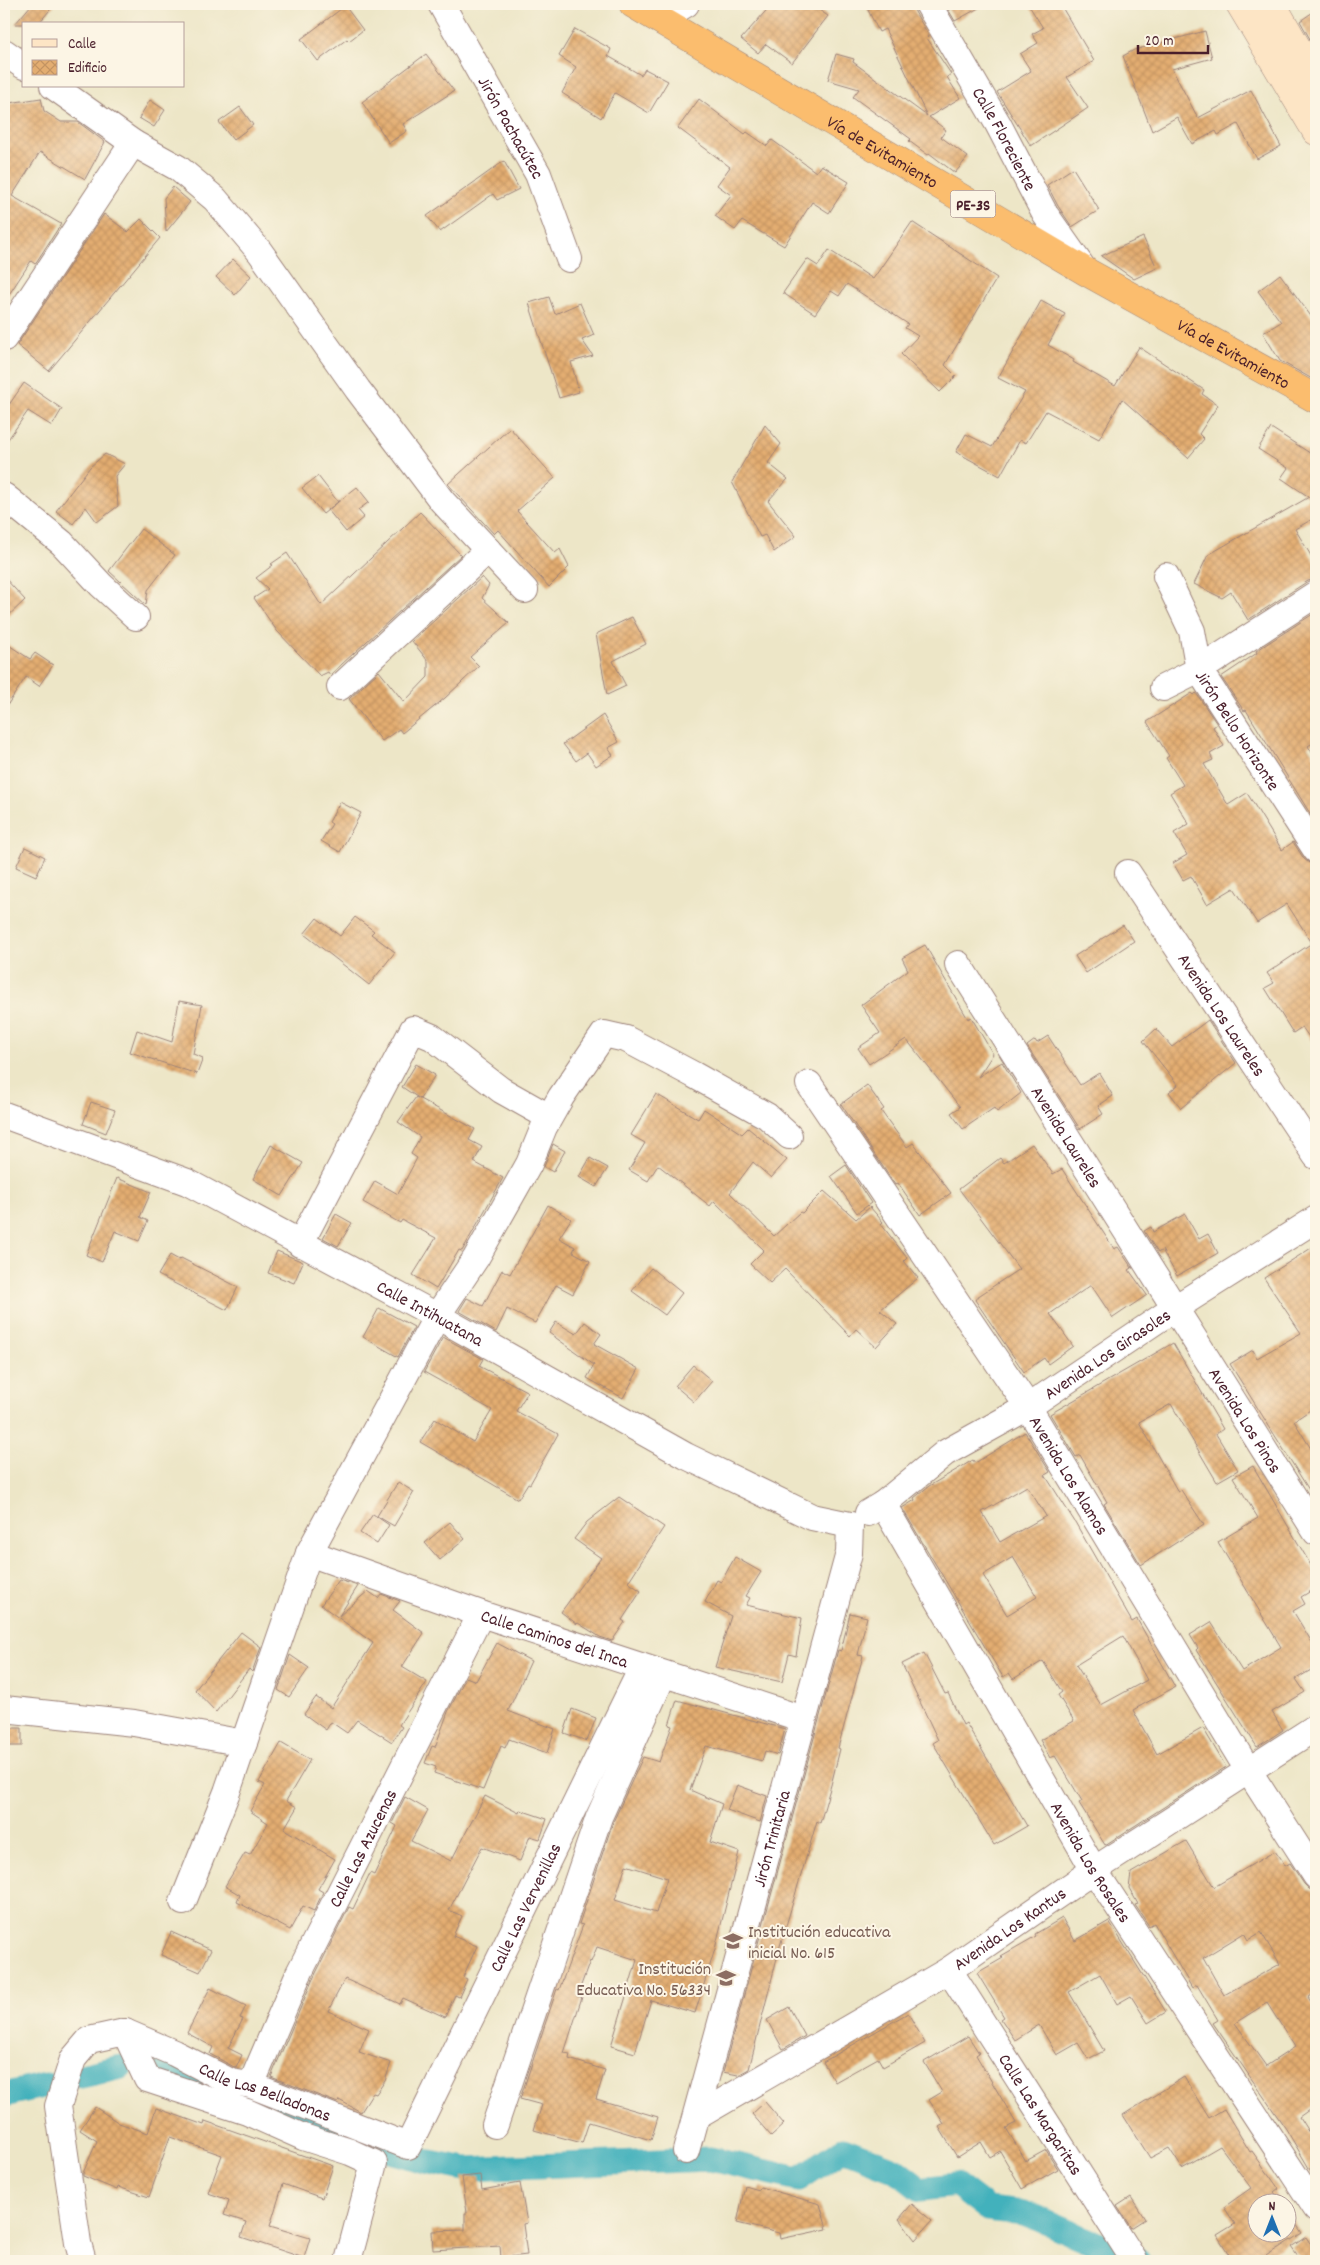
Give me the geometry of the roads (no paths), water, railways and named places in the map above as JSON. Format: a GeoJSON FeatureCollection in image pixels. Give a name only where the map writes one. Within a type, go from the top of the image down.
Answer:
{"type":"FeatureCollection","features":[{"type":"Feature","properties":{"kind":"highway","name":"Vía de Evitamiento"},"geometry":{"type":"LineString","coordinates":[[632,4],[662,19],[1086,271],[1316,400]]}},
{"type":"Feature","properties":{"kind":"street","name":"Jirón Pachacútec"},"geometry":{"type":"LineString","coordinates":[[441,4],[538,174],[569,259]]}},
{"type":"Feature","properties":{"kind":"street"},"geometry":{"type":"LineString","coordinates":[[662,19],[686,4]]}},
{"type":"Feature","properties":{"kind":"street","name":"Calle Floreciente"},"geometry":{"type":"LineString","coordinates":[[928,4],[998,124],[1045,214],[1086,271]]}},
{"type":"Feature","properties":{"kind":"street"},"geometry":{"type":"LineString","coordinates":[[1240,4],[1316,131]]}},
{"type":"Feature","properties":{"kind":"street"},"geometry":{"type":"LineString","coordinates":[[1272,4],[1316,81]]}},
{"type":"Feature","properties":{"kind":"street"},"geometry":{"type":"LineString","coordinates":[[4,52],[22,65]]}},
{"type":"Feature","properties":{"kind":"street"},"geometry":{"type":"LineString","coordinates":[[56,88],[133,143],[178,168],[215,199],[260,252],[358,390],[436,493],[525,590]]}},
{"type":"Feature","properties":{"kind":"street"},"geometry":{"type":"LineString","coordinates":[[4,338],[133,143]]}},
{"type":"Feature","properties":{"kind":"street"},"geometry":{"type":"LineString","coordinates":[[4,496],[62,543],[101,585],[136,617]]}},
{"type":"Feature","properties":{"kind":"street"},"geometry":{"type":"LineString","coordinates":[[340,686],[488,550]]}},
{"type":"Feature","properties":{"kind":"street","name":"Jirón Bello Horizonte"},"geometry":{"type":"LineString","coordinates":[[1166,576],[1192,631],[1199,670],[1316,850]]}},
{"type":"Feature","properties":{"kind":"street"},"geometry":{"type":"LineString","coordinates":[[1163,688],[1199,670],[1316,594]]}},
{"type":"Feature","properties":{"kind":"street","name":"Avenida Los Laureles"},"geometry":{"type":"LineString","coordinates":[[1128,873],[1316,1156]]}},
{"type":"Feature","properties":{"kind":"street","name":"Avenida Laureles"},"geometry":{"type":"LineString","coordinates":[[958,964],[1175,1308]]}},
{"type":"Feature","properties":{"kind":"street"},"geometry":{"type":"LineString","coordinates":[[300,1244],[413,1029],[432,1037],[501,1090],[549,1118]]}},
{"type":"Feature","properties":{"kind":"street"},"geometry":{"type":"LineString","coordinates":[[183,1902],[227,1792],[309,1553],[437,1316],[476,1258],[528,1164],[536,1141],[549,1118],[604,1034],[626,1040],[694,1075],[767,1116],[789,1136]]}},
{"type":"Feature","properties":{"kind":"street","name":"Avenida Los Alamos"},"geometry":{"type":"LineString","coordinates":[[810,1084],[1028,1407],[1248,1770],[1316,1876]]}},
{"type":"Feature","properties":{"kind":"street","name":"Calle Intihuatana"},"geometry":{"type":"LineString","coordinates":[[4,1114],[187,1182],[437,1316],[686,1456],[812,1517],[850,1525]]}},
{"type":"Feature","properties":{"kind":"street","name":"Avenida Los Girasoles"},"geometry":{"type":"LineString","coordinates":[[850,1525],[882,1504],[945,1453],[1028,1407],[1175,1308],[1316,1220]]}},
{"type":"Feature","properties":{"kind":"street","name":"Avenida Los Pinos"},"geometry":{"type":"LineString","coordinates":[[1175,1308],[1316,1532]]}},
{"type":"Feature","properties":{"kind":"street","name":"Avenida Los Rosales"},"geometry":{"type":"LineString","coordinates":[[882,1504],[1094,1870],[1316,2208]]}},
{"type":"Feature","properties":{"kind":"street","name":"Jirón Trinitaria"},"geometry":{"type":"LineString","coordinates":[[686,2151],[849,1553],[850,1525]]}},
{"type":"Feature","properties":{"kind":"street","name":"Calle Caminos del Inca"},"geometry":{"type":"LineString","coordinates":[[309,1553],[482,1614],[803,1719]]}},
{"type":"Feature","properties":{"kind":"street","name":"Calle Las Azucenas"},"geometry":{"type":"LineString","coordinates":[[251,2085],[298,1975],[482,1614]]}},
{"type":"Feature","properties":{"kind":"street","name":"Calle Las Vervenillas"},"geometry":{"type":"LineString","coordinates":[[495,2125],[599,1817],[652,1671]]}},
{"type":"Feature","properties":{"kind":"street","name":"Calle Las Vervenillas"},"geometry":{"type":"LineString","coordinates":[[408,2146],[652,1671]]}},
{"type":"Feature","properties":{"kind":"street"},"geometry":{"type":"LineString","coordinates":[[4,1709],[134,1723],[244,1743]]}},
{"type":"Feature","properties":{"kind":"street","name":"Avenida Los Kantus"},"geometry":{"type":"LineString","coordinates":[[696,2117],[949,1970],[1094,1870],[1316,1727]]}},
{"type":"Feature","properties":{"kind":"street","name":"Calle Las Margaritas"},"geometry":{"type":"LineString","coordinates":[[949,1970],[1134,2260]]}},
{"type":"Feature","properties":{"kind":"street"},"geometry":{"type":"LineString","coordinates":[[83,2261],[78,2243],[58,2106],[72,2059],[89,2040],[125,2032]]}},
{"type":"Feature","properties":{"kind":"street","name":"Calle Las Belladonas"},"geometry":{"type":"LineString","coordinates":[[125,2032],[174,2053],[232,2082],[251,2085],[408,2146]]}},
{"type":"Feature","properties":{"kind":"street","name":"Calle Las Belladonas"},"geometry":{"type":"LineString","coordinates":[[125,2032],[148,2078],[247,2112],[303,2137],[350,2152],[374,2163],[348,2261]]}},
{"type":"Feature","properties":{"kind":"waterway"},"geometry":{"type":"LineString","coordinates":[[81,2076],[121,2067]]}},
{"type":"Feature","properties":{"kind":"waterway"},"geometry":{"type":"LineString","coordinates":[[160,2067],[238,2096]]}},
{"type":"Feature","properties":{"kind":"waterway"},"geometry":{"type":"LineString","coordinates":[[4,2095],[46,2085]]}},
{"type":"Feature","properties":{"kind":"waterway"},"geometry":{"type":"LineString","coordinates":[[273,2110],[322,2131],[425,2161],[466,2169],[710,2159],[799,2179],[843,2149],[894,2169],[920,2189],[956,2185],[987,2209],[1024,2213],[1138,2261]]}},
{"type":"Feature","properties":{"kind":"place","name":"Institución educativa inicial No. 615"},"geometry":{"type":"Point","coordinates":[733,1941]}},
{"type":"Feature","properties":{"kind":"place","name":"Institución Educativa No. 56334"},"geometry":{"type":"Point","coordinates":[726,1978]}}]}
